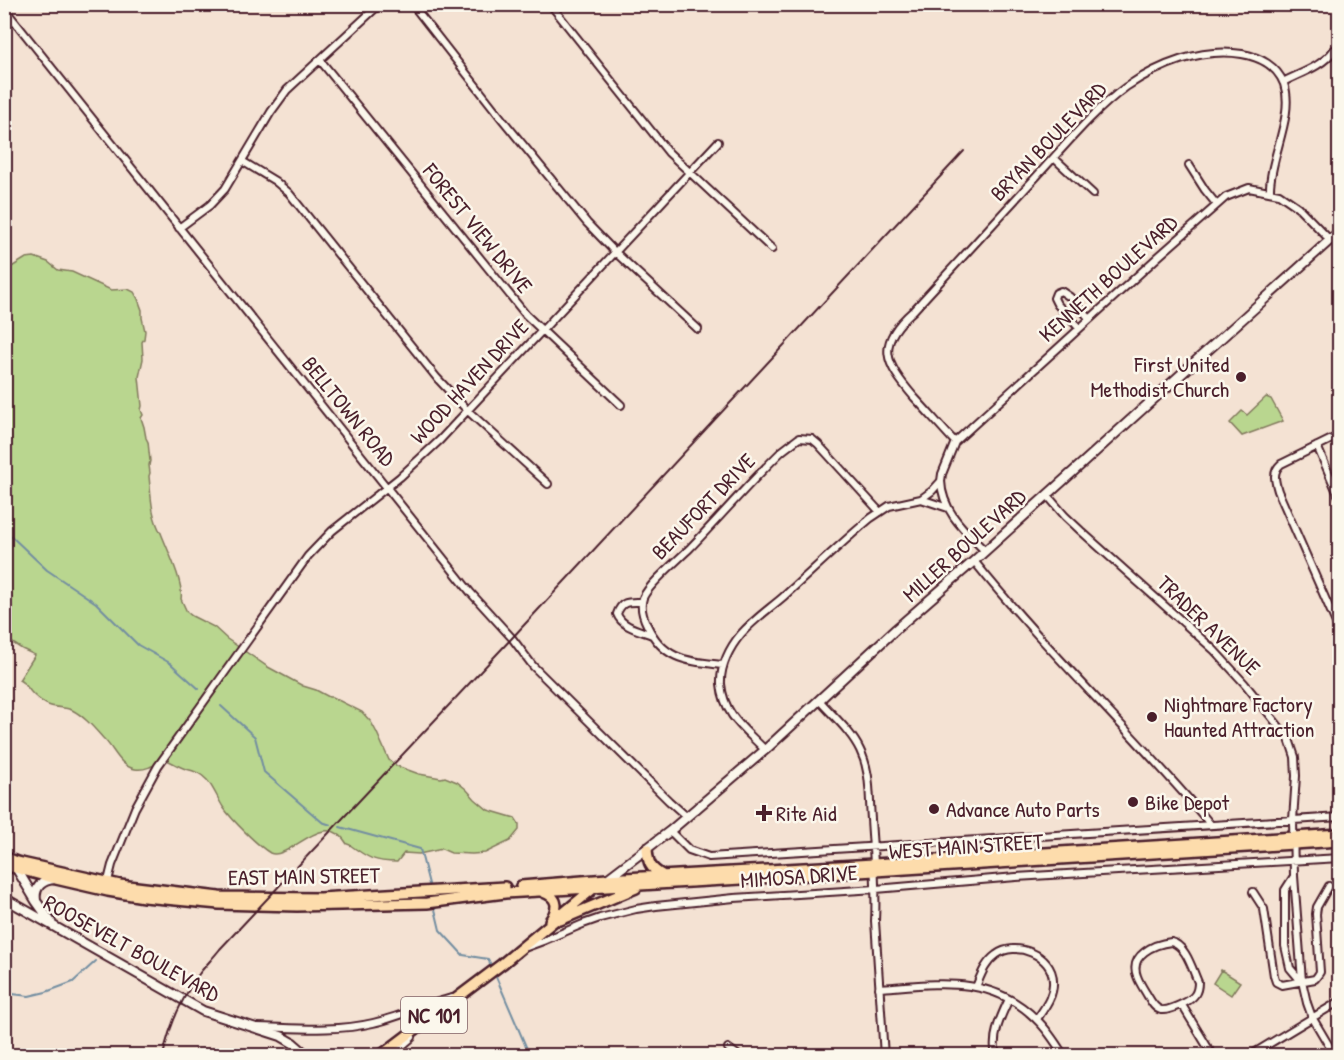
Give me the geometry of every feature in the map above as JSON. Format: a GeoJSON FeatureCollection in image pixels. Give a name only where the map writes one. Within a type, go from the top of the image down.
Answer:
{"type":"FeatureCollection","features":[{"type":"Feature","properties":{"kind":"main road","name":"WEST MAIN STREET"},"geometry":{"type":"LineString","coordinates":[[594,887],[641,886],[1293,840],[1340,834]]}},
{"type":"Feature","properties":{"kind":"main road","name":"WEST MAIN STREET"},"geometry":{"type":"LineString","coordinates":[[1293,840],[1340,841]]}},
{"type":"Feature","properties":{"kind":"main road"},"geometry":{"type":"LineString","coordinates":[[647,849],[649,864],[654,871],[662,875]]}},
{"type":"Feature","properties":{"kind":"main road","name":"EAST MAIN STREET"},"geometry":{"type":"LineString","coordinates":[[7,861],[106,886]]}},
{"type":"Feature","properties":{"kind":"main road","name":"EAST MAIN STREET"},"geometry":{"type":"LineString","coordinates":[[7,861],[17,869],[56,879],[219,897],[431,897],[594,887]]}},
{"type":"Feature","properties":{"kind":"main road","name":"WEST MAIN STREET"},"geometry":{"type":"LineString","coordinates":[[607,879],[874,868]]}},
{"type":"Feature","properties":{"kind":"main road","name":"EAST MAIN STREET"},"geometry":{"type":"LineString","coordinates":[[431,897],[607,879]]}},
{"type":"Feature","properties":{"kind":"main road","name":"NC 101"},"geometry":{"type":"LineString","coordinates":[[380,1056],[502,964],[594,887],[607,879]]}},
{"type":"Feature","properties":{"kind":"main road"},"geometry":{"type":"LineString","coordinates":[[547,926],[641,886]]}},
{"type":"Feature","properties":{"kind":"main road"},"geometry":{"type":"LineString","coordinates":[[540,891],[552,897],[556,903],[555,912],[547,926]]}},
{"type":"Feature","properties":{"kind":"street"},"geometry":{"type":"LineString","coordinates":[[179,228],[218,198],[282,96],[380,4]]}},
{"type":"Feature","properties":{"kind":"street"},"geometry":{"type":"LineString","coordinates":[[412,4],[587,223],[698,329]]}},
{"type":"Feature","properties":{"kind":"street"},"geometry":{"type":"LineString","coordinates":[[550,4],[656,137],[689,172],[772,249]]}},
{"type":"Feature","properties":{"kind":"street","name":"BELLTOWN ROAD"},"geometry":{"type":"LineString","coordinates":[[4,8],[471,593],[512,638],[533,666],[687,817]]}},
{"type":"Feature","properties":{"kind":"street"},"geometry":{"type":"LineString","coordinates":[[1270,192],[1286,110],[1283,82],[1321,62],[1334,51]]}},
{"type":"Feature","properties":{"kind":"street","name":"BRYAN BOULEVARD"},"geometry":{"type":"LineString","coordinates":[[955,442],[895,375],[888,359],[890,341],[904,318],[1094,115],[1125,89],[1155,71],[1180,60],[1216,53],[1242,54],[1257,58],[1269,64],[1283,82]]}},
{"type":"Feature","properties":{"kind":"street","name":"FOREST VIEW DRIVE"},"geometry":{"type":"LineString","coordinates":[[320,60],[526,315],[621,405]]}},
{"type":"Feature","properties":{"kind":"street","name":"WOOD HAVEN DRIVE"},"geometry":{"type":"LineString","coordinates":[[106,886],[135,808],[146,787],[165,756],[308,556],[333,531],[424,455],[718,142]]}},
{"type":"Feature","properties":{"kind":"street"},"geometry":{"type":"LineString","coordinates":[[1054,158],[1093,194]]}},
{"type":"Feature","properties":{"kind":"street"},"geometry":{"type":"LineString","coordinates":[[242,161],[275,181],[296,201],[437,378],[467,410],[548,484]]}},
{"type":"Feature","properties":{"kind":"street"},"geometry":{"type":"LineString","coordinates":[[1189,165],[1204,190],[1217,205]]}},
{"type":"Feature","properties":{"kind":"street","name":"KENNETH BOULEVARD"},"geometry":{"type":"LineString","coordinates":[[941,482],[955,442],[1226,198],[1249,188],[1279,194],[1292,202],[1330,240]]}},
{"type":"Feature","properties":{"kind":"street","name":"MILLER BOULEVARD"},"geometry":{"type":"LineString","coordinates":[[607,879],[670,831],[765,750],[896,629],[1340,231]]}},
{"type":"Feature","properties":{"kind":"street"},"geometry":{"type":"LineString","coordinates":[[1330,240],[1340,243]]}},
{"type":"Feature","properties":{"kind":"street"},"geometry":{"type":"LineString","coordinates":[[1079,328],[1057,304],[1054,298],[1056,293],[1061,291],[1067,294],[1090,319]]}},
{"type":"Feature","properties":{"kind":"street"},"geometry":{"type":"LineString","coordinates":[[1340,435],[1281,464],[1274,478],[1340,632]]}},
{"type":"Feature","properties":{"kind":"street","name":"BEAUFORT DRIVE"},"geometry":{"type":"LineString","coordinates":[[642,602],[647,591],[782,450],[799,438],[812,439],[818,444],[880,512]]}},
{"type":"Feature","properties":{"kind":"street"},"geometry":{"type":"LineString","coordinates":[[1317,446],[1340,499]]}},
{"type":"Feature","properties":{"kind":"street"},"geometry":{"type":"LineString","coordinates":[[765,750],[738,725],[728,709],[721,683],[723,665],[740,635],[858,528],[889,506],[921,499],[941,482]]}},
{"type":"Feature","properties":{"kind":"street"},"geometry":{"type":"LineString","coordinates":[[941,482],[941,491],[956,521],[986,550]]}},
{"type":"Feature","properties":{"kind":"street","name":"TRADER AVENUE"},"geometry":{"type":"LineString","coordinates":[[1047,495],[1081,531],[1214,650],[1284,731],[1295,757],[1294,876]]}},
{"type":"Feature","properties":{"kind":"street"},"geometry":{"type":"LineString","coordinates":[[921,499],[948,508]]}},
{"type":"Feature","properties":{"kind":"street"},"geometry":{"type":"LineString","coordinates":[[974,561],[1040,638],[1210,825]]}},
{"type":"Feature","properties":{"kind":"street"},"geometry":{"type":"LineString","coordinates":[[652,635],[619,620],[617,614],[620,606],[624,603],[642,602],[644,618],[655,641],[674,656],[694,662],[723,665]]}},
{"type":"Feature","properties":{"kind":"street"},"geometry":{"type":"LineString","coordinates":[[819,700],[856,743],[864,759],[868,779],[884,1056]]}},
{"type":"Feature","properties":{"kind":"street"},"geometry":{"type":"LineString","coordinates":[[670,831],[689,850],[709,857],[1340,817]]}},
{"type":"Feature","properties":{"kind":"street","name":"MIMOSA DRIVE"},"geometry":{"type":"LineString","coordinates":[[520,949],[600,918],[656,906],[1016,877],[1340,858]]}},
{"type":"Feature","properties":{"kind":"street"},"geometry":{"type":"LineString","coordinates":[[17,869],[53,926]]}},
{"type":"Feature","properties":{"kind":"street"},"geometry":{"type":"LineString","coordinates":[[1294,876],[1302,981],[1307,1003],[1312,1017],[1335,1056]]}},
{"type":"Feature","properties":{"kind":"street"},"geometry":{"type":"LineString","coordinates":[[1294,876],[1285,890],[1285,946],[1290,968],[1302,981]]}},
{"type":"Feature","properties":{"kind":"street"},"geometry":{"type":"LineString","coordinates":[[36,901],[35,892],[38,887],[42,883],[56,879]]}},
{"type":"Feature","properties":{"kind":"street"},"geometry":{"type":"LineString","coordinates":[[1253,892],[1264,909],[1274,976],[1276,982],[1281,985],[1315,979],[1320,972],[1316,914],[1317,907],[1329,886]]}},
{"type":"Feature","properties":{"kind":"street","name":"ROOSEVELT BOULEVARD"},"geometry":{"type":"LineString","coordinates":[[4,898],[203,1011],[281,1036],[308,1056]]}},
{"type":"Feature","properties":{"kind":"street"},"geometry":{"type":"LineString","coordinates":[[1161,943],[1178,943],[1198,982],[1197,992],[1192,999],[1182,1005],[1161,1010],[1154,1006],[1137,976],[1135,967],[1143,952],[1161,943]]}},
{"type":"Feature","properties":{"kind":"street"},"geometry":{"type":"LineString","coordinates":[[976,987],[987,963],[997,954],[1008,949],[1031,952],[1048,966],[1053,979],[1050,1000],[1037,1019]]}},
{"type":"Feature","properties":{"kind":"street"},"geometry":{"type":"LineString","coordinates":[[879,988],[962,984],[992,992],[1021,1006],[1037,1019],[1064,1056]]}},
{"type":"Feature","properties":{"kind":"street"},"geometry":{"type":"LineString","coordinates":[[251,1027],[318,1029],[354,1026],[392,1018],[458,997]]}},
{"type":"Feature","properties":{"kind":"street"},"geometry":{"type":"LineString","coordinates":[[996,1056],[995,1040],[1000,1018],[1009,999]]}},
{"type":"Feature","properties":{"kind":"street"},"geometry":{"type":"LineString","coordinates":[[1249,1056],[1340,1001]]}},
{"type":"Feature","properties":{"kind":"street"},"geometry":{"type":"LineString","coordinates":[[1182,1005],[1213,1056]]}},
{"type":"Feature","properties":{"kind":"street"},"geometry":{"type":"LineString","coordinates":[[389,1056],[409,1039],[420,1024]]}},
{"type":"Feature","properties":{"kind":"street"},"geometry":{"type":"LineString","coordinates":[[728,1048],[740,1056]]}},
{"type":"Feature","properties":{"kind":"green space"},"geometry":{"type":"Polygon","coordinates":[[[34,257],[48,262],[58,270],[72,272],[111,290],[128,289],[134,292],[138,299],[145,331],[139,377],[143,415],[141,418],[148,442],[152,505],[155,520],[178,575],[181,599],[187,612],[214,627],[227,639],[268,667],[303,686],[362,712],[371,722],[389,760],[397,766],[419,774],[445,777],[457,782],[488,810],[515,818],[519,824],[519,830],[510,841],[485,853],[451,853],[442,849],[419,854],[404,853],[397,862],[389,862],[367,856],[347,844],[338,834],[328,831],[307,838],[278,854],[270,853],[232,819],[202,776],[165,759],[143,769],[129,767],[121,761],[89,722],[72,710],[46,704],[34,696],[19,680],[35,655],[5,638],[5,271],[26,258],[34,257]]]}},
{"type":"Feature","properties":{"kind":"green space"},"geometry":{"type":"Polygon","coordinates":[[[1266,397],[1271,399],[1283,421],[1242,436],[1230,423],[1242,411],[1247,415],[1266,397]]]}},
{"type":"Feature","properties":{"kind":"green space"},"geometry":{"type":"Polygon","coordinates":[[[1221,970],[1240,982],[1231,995],[1213,983],[1221,970]]]}},
{"type":"Feature","properties":{"kind":"waterway"},"geometry":{"type":"LineString","coordinates":[[4,534],[11,536],[47,570],[96,603],[138,645],[170,663],[199,689]]}},
{"type":"Feature","properties":{"kind":"waterway"},"geometry":{"type":"LineString","coordinates":[[221,706],[255,737],[264,772],[322,822],[331,825]]}},
{"type":"Feature","properties":{"kind":"waterway"},"geometry":{"type":"LineString","coordinates":[[340,827],[420,849],[430,888]]}},
{"type":"Feature","properties":{"kind":"waterway"},"geometry":{"type":"LineString","coordinates":[[434,905],[440,930],[463,955],[488,959],[492,967]]}},
{"type":"Feature","properties":{"kind":"waterway"},"geometry":{"type":"LineString","coordinates":[[4,993],[29,996],[46,992],[73,982],[96,961]]}},
{"type":"Feature","properties":{"kind":"waterway"},"geometry":{"type":"LineString","coordinates":[[494,972],[530,1056]]}},
{"type":"Feature","properties":{"kind":"railway"},"geometry":{"type":"LineString","coordinates":[[163,1056],[169,1034],[187,993],[199,974],[220,949],[964,151]]}},
{"type":"Feature","properties":{"kind":"place","name":"First United Methodist Church"},"geometry":{"type":"Point","coordinates":[1241,377]}},
{"type":"Feature","properties":{"kind":"place","name":"Nightmare Factory Haunted Attraction"},"geometry":{"type":"Point","coordinates":[1152,717]}},
{"type":"Feature","properties":{"kind":"place","name":"Bike Depot"},"geometry":{"type":"Point","coordinates":[1133,802]}},
{"type":"Feature","properties":{"kind":"place","name":"Advance Auto Parts"},"geometry":{"type":"Point","coordinates":[934,809]}},
{"type":"Feature","properties":{"kind":"place","name":"Rite Aid"},"geometry":{"type":"Point","coordinates":[764,813]}}]}
